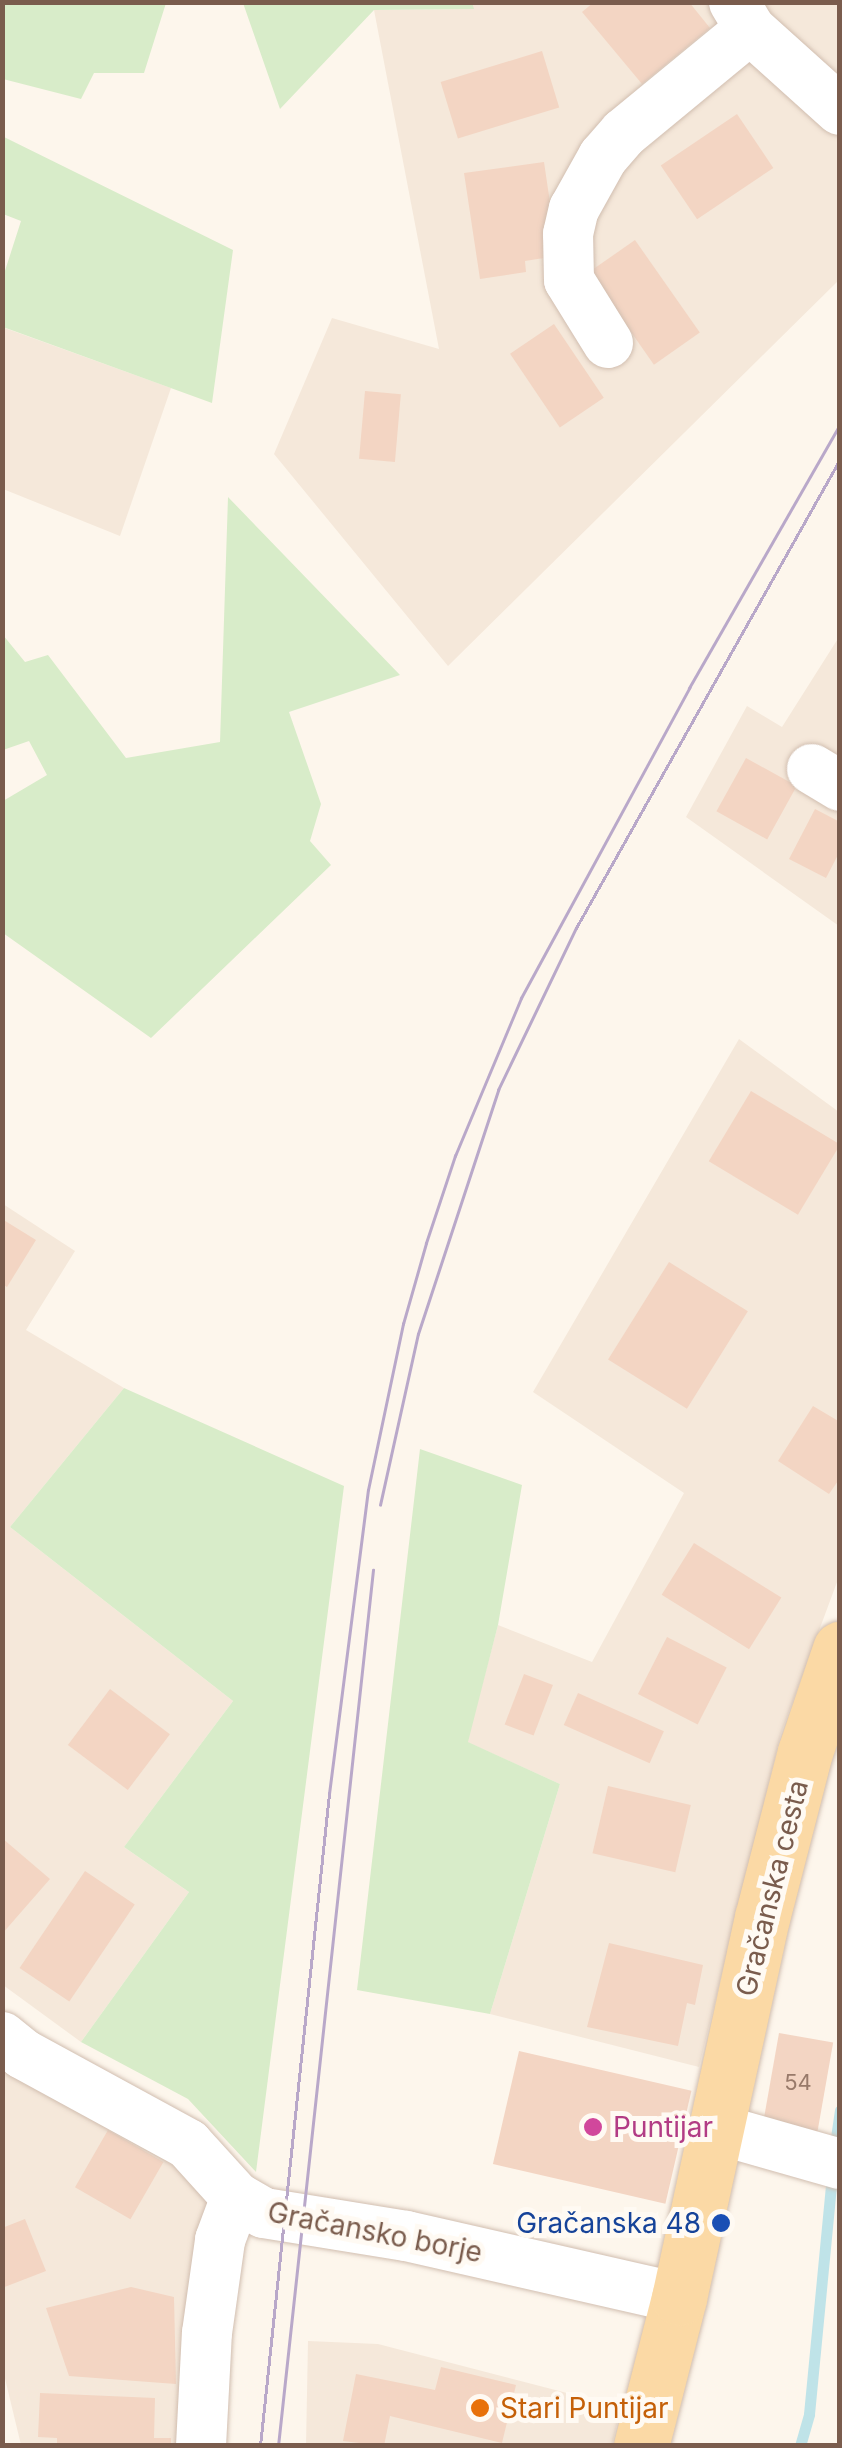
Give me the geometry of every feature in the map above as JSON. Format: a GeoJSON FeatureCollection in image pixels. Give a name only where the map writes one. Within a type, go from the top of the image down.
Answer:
{"type":"FeatureCollection","features":[{"type":"Feature","properties":{"kind":"main road","name":"Gračanska cesta"},"geometry":{"type":"LineString","coordinates":[[641,2446],[718,2129],[762,1918],[806,1752],[840,1649]]}},
{"type":"Feature","properties":{"kind":"street"},"geometry":{"type":"LineString","coordinates":[[608,343],[569,280],[568,234],[574,208],[603,156],[624,133],[742,16],[840,110]]}},
{"type":"Feature","properties":{"kind":"street","name":"Gračansko borje"},"geometry":{"type":"LineString","coordinates":[[2,2037],[23,2054],[188,2144],[236,2197],[264,2213],[406,2236],[679,2298]]}},
{"type":"Feature","properties":{"kind":"street"},"geometry":{"type":"LineString","coordinates":[[718,2129],[827,2161]]}},
{"type":"Feature","properties":{"kind":"street"},"geometry":{"type":"LineString","coordinates":[[200,2446],[220,2240],[236,2197]]}},
{"type":"Feature","properties":{"kind":"shaded area"},"geometry":{"type":"Polygon","coordinates":[[[472,2],[839,3],[839,280],[448,666],[274,454],[332,318],[439,349],[374,10],[473,9],[472,2]]]}},
{"type":"Feature","properties":{"kind":"shaded area"},"geometry":{"type":"Polygon","coordinates":[[[2,327],[171,388],[120,536],[3,489],[2,327]]]}},
{"type":"Feature","properties":{"kind":"shaded area"},"geometry":{"type":"Polygon","coordinates":[[[839,637],[839,926],[686,817],[747,706],[782,727],[839,637]]]}},
{"type":"Feature","properties":{"kind":"shaded area"},"geometry":{"type":"Polygon","coordinates":[[[739,1039],[839,1112],[840,1574],[781,1733],[699,2067],[490,2014],[560,1784],[467,1742],[498,1625],[592,1662],[684,1493],[533,1392],[739,1039]]]}},
{"type":"Feature","properties":{"kind":"shaded area"},"geometry":{"type":"Polygon","coordinates":[[[3,1204],[75,1251],[26,1330],[124,1388],[10,1527],[233,1701],[124,1847],[189,1892],[81,2042],[3,1985],[3,1204]]]}},
{"type":"Feature","properties":{"kind":"shaded area"},"geometry":{"type":"Polygon","coordinates":[[[2,2045],[217,2192],[184,2445],[21,2445],[2,2366],[2,2045]]]}},
{"type":"Feature","properties":{"kind":"shaded area"},"geometry":{"type":"Polygon","coordinates":[[[308,2341],[378,2344],[621,2407],[612,2445],[306,2446],[308,2341]]]}},
{"type":"Feature","properties":{"kind":"green space"},"geometry":{"type":"Polygon","coordinates":[[[472,2],[474,9],[374,10],[280,109],[243,3],[472,2]]]}},
{"type":"Feature","properties":{"kind":"green space"},"geometry":{"type":"Polygon","coordinates":[[[2,3],[166,3],[144,73],[94,73],[81,99],[3,79],[2,3]]]}},
{"type":"Feature","properties":{"kind":"green space"},"geometry":{"type":"Polygon","coordinates":[[[2,136],[233,250],[212,403],[3,327],[3,277],[21,221],[3,214],[2,136]]]}},
{"type":"Feature","properties":{"kind":"green space"},"geometry":{"type":"Polygon","coordinates":[[[228,497],[400,675],[289,712],[321,804],[310,841],[331,865],[151,1038],[3,933],[3,801],[47,775],[29,741],[3,750],[3,635],[25,662],[48,655],[126,758],[220,742],[228,497]]]}},
{"type":"Feature","properties":{"kind":"green space"},"geometry":{"type":"Polygon","coordinates":[[[124,1388],[344,1486],[256,2172],[188,2099],[81,2042],[189,1892],[124,1847],[233,1701],[10,1527],[124,1388]]]}},
{"type":"Feature","properties":{"kind":"green space"},"geometry":{"type":"Polygon","coordinates":[[[420,1449],[522,1485],[498,1625],[468,1742],[560,1784],[490,2014],[357,1990],[420,1449]]]}},
{"type":"Feature","properties":{"kind":"building"},"geometry":{"type":"Polygon","coordinates":[[[594,2],[689,2],[710,28],[642,84],[582,12],[594,2]]]}},
{"type":"Feature","properties":{"kind":"building"},"geometry":{"type":"Polygon","coordinates":[[[542,51],[559,107],[458,138],[441,82],[542,51]]]}},
{"type":"Feature","properties":{"kind":"building"},"geometry":{"type":"Polygon","coordinates":[[[737,114],[773,168],[697,219],[661,165],[737,114]]]}},
{"type":"Feature","properties":{"kind":"building"},"geometry":{"type":"Polygon","coordinates":[[[544,162],[553,223],[550,257],[525,261],[526,272],[480,279],[464,173],[544,162]]]}},
{"type":"Feature","properties":{"kind":"building"},"geometry":{"type":"Polygon","coordinates":[[[635,240],[700,333],[654,365],[589,272],[635,240]]]}},
{"type":"Feature","properties":{"kind":"building"},"geometry":{"type":"Polygon","coordinates":[[[554,324],[604,398],[560,427],[510,354],[554,324]]]}},
{"type":"Feature","properties":{"kind":"building"},"geometry":{"type":"Polygon","coordinates":[[[365,391],[401,394],[395,462],[359,459],[365,391]]]}},
{"type":"Feature","properties":{"kind":"building"},"geometry":{"type":"Polygon","coordinates":[[[746,758],[797,786],[767,839],[716,811],[746,758]]]}},
{"type":"Feature","properties":{"kind":"building"},"geometry":{"type":"Polygon","coordinates":[[[815,809],[840,822],[840,851],[826,878],[789,859],[815,809]]]}},
{"type":"Feature","properties":{"kind":"building"},"geometry":{"type":"Polygon","coordinates":[[[751,1091],[840,1144],[798,1215],[709,1161],[751,1091]]]}},
{"type":"Feature","properties":{"kind":"building"},"geometry":{"type":"Polygon","coordinates":[[[2,1219],[36,1240],[7,1287],[2,1284],[2,1219]]]}},
{"type":"Feature","properties":{"kind":"building"},"geometry":{"type":"Polygon","coordinates":[[[669,1262],[748,1311],[687,1409],[608,1360],[669,1262]]]}},
{"type":"Feature","properties":{"kind":"building"},"geometry":{"type":"Polygon","coordinates":[[[813,1406],[840,1422],[840,1478],[829,1494],[778,1461],[813,1406]]]}},
{"type":"Feature","properties":{"kind":"building"},"geometry":{"type":"Polygon","coordinates":[[[694,1543],[781,1598],[749,1649],[662,1595],[694,1543]]]}},
{"type":"Feature","properties":{"kind":"building"},"geometry":{"type":"Polygon","coordinates":[[[667,1637],[727,1667],[698,1724],[638,1694],[667,1637]]]}},
{"type":"Feature","properties":{"kind":"building"},"geometry":{"type":"Polygon","coordinates":[[[524,1674],[553,1685],[534,1736],[505,1724],[524,1674]]]}},
{"type":"Feature","properties":{"kind":"building"},"geometry":{"type":"Polygon","coordinates":[[[110,1689],[170,1734],[128,1790],[68,1745],[110,1689]]]}},
{"type":"Feature","properties":{"kind":"building"},"geometry":{"type":"Polygon","coordinates":[[[578,1693],[664,1731],[650,1763],[564,1725],[578,1693]]]}},
{"type":"Feature","properties":{"kind":"building"},"geometry":{"type":"Polygon","coordinates":[[[608,1786],[691,1805],[675,1872],[592,1853],[608,1786]]]}},
{"type":"Feature","properties":{"kind":"building"},"geometry":{"type":"Polygon","coordinates":[[[2,1838],[50,1879],[2,1934],[2,1838]]]}},
{"type":"Feature","properties":{"kind":"building"},"geometry":{"type":"Polygon","coordinates":[[[85,1871],[135,1905],[69,2002],[20,1968],[85,1871]]]}},
{"type":"Feature","properties":{"kind":"building"},"geometry":{"type":"Polygon","coordinates":[[[609,1943],[703,1965],[695,2005],[687,2003],[678,2046],[587,2027],[609,1943]]]}},
{"type":"Feature","properties":{"kind":"building"},"geometry":{"type":"Polygon","coordinates":[[[779,2033],[833,2043],[817,2132],[763,2123],[779,2033]]]}},
{"type":"Feature","properties":{"kind":"building","name":"Puntijar"},"geometry":{"type":"Polygon","coordinates":[[[519,2051],[691,2091],[665,2204],[493,2164],[519,2051]]]}},
{"type":"Feature","properties":{"kind":"building"},"geometry":{"type":"Polygon","coordinates":[[[108,2130],[163,2162],[130,2219],[75,2187],[108,2130]]]}},
{"type":"Feature","properties":{"kind":"building"},"geometry":{"type":"Polygon","coordinates":[[[25,2219],[46,2271],[2,2288],[2,2228],[25,2219]]]}},
{"type":"Feature","properties":{"kind":"building"},"geometry":{"type":"Polygon","coordinates":[[[131,2287],[174,2297],[176,2384],[69,2376],[46,2308],[131,2287]]]}},
{"type":"Feature","properties":{"kind":"building"},"geometry":{"type":"Polygon","coordinates":[[[441,2367],[516,2385],[502,2443],[390,2416],[384,2446],[343,2441],[356,2374],[435,2390],[441,2367]]]}},
{"type":"Feature","properties":{"kind":"building"},"geometry":{"type":"Polygon","coordinates":[[[40,2393],[155,2398],[154,2438],[171,2438],[171,2446],[57,2446],[57,2438],[38,2437],[40,2393]]]}},
{"type":"Feature","properties":{"kind":"waterway"},"geometry":{"type":"LineString","coordinates":[[834,2151],[840,2110]]}},
{"type":"Feature","properties":{"kind":"waterway"},"geometry":{"type":"LineString","coordinates":[[800,2446],[809,2414],[832,2174]]}},
{"type":"Feature","properties":{"kind":"tram line"},"geometry":{"type":"LineString","coordinates":[[260,2446],[329,1794],[368,1490],[403,1324],[426,1243],[455,1156],[521,998],[689,688],[840,424]]}},
{"type":"Feature","properties":{"kind":"tram line"},"geometry":{"type":"LineString","coordinates":[[380,1505],[418,1334],[498,1090],[576,928],[840,459]]}},
{"type":"Feature","properties":{"kind":"tram line"},"geometry":{"type":"LineString","coordinates":[[278,2446],[373,1570]]}},
{"type":"Feature","properties":{"kind":"place","name":"Puntijar"},"geometry":{"type":"Point","coordinates":[593,2127]}},
{"type":"Feature","properties":{"kind":"place","name":"Gračanska 48"},"geometry":{"type":"Point","coordinates":[721,2223]}},
{"type":"Feature","properties":{"kind":"place","name":"Stari Puntijar"},"geometry":{"type":"Point","coordinates":[480,2408]}}]}
